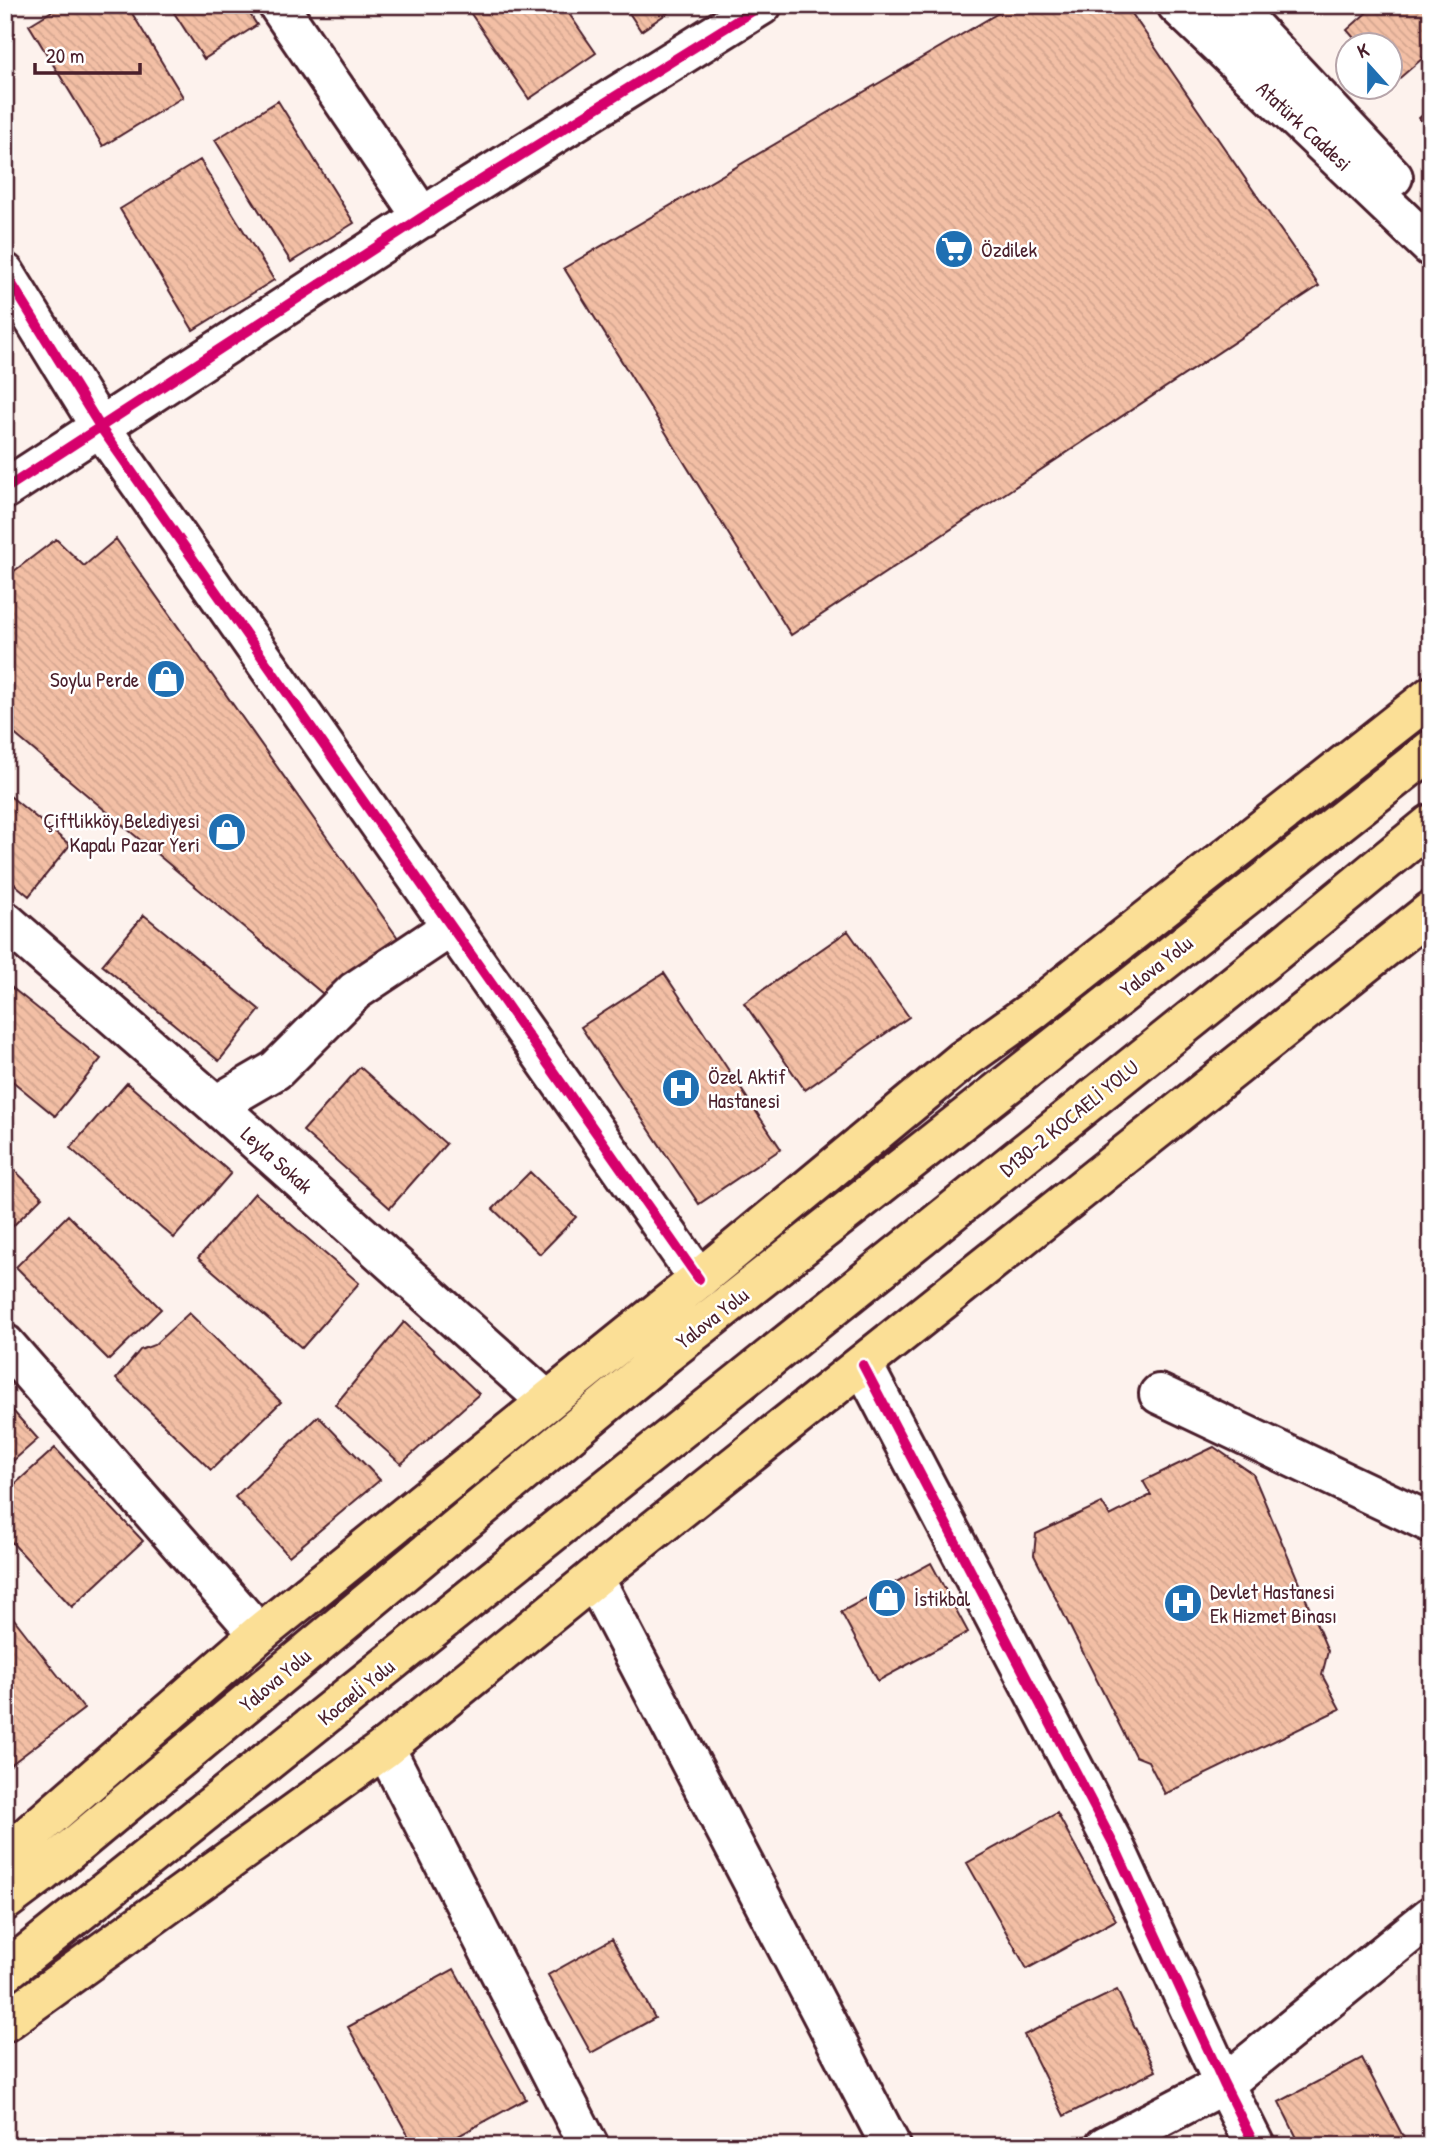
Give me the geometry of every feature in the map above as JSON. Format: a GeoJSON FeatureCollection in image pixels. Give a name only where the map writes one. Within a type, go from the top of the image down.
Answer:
{"type":"FeatureCollection","features":[{"type":"Feature","properties":{"kind":"highway"},"geometry":{"type":"LineString","coordinates":[[7,1851],[259,1634],[699,1279],[962,1060],[1032,1011],[1431,696]]}},
{"type":"Feature","properties":{"kind":"highway","name":"Yalova Yolu"},"geometry":{"type":"LineString","coordinates":[[5,1901],[41,1874],[667,1353],[1431,750]]}},
{"type":"Feature","properties":{"kind":"highway","name":"D130-2 KOCAELİ YOLU"},"geometry":{"type":"LineString","coordinates":[[706,1411],[1264,962],[1431,824]]}},
{"type":"Feature","properties":{"kind":"highway"},"geometry":{"type":"LineString","coordinates":[[5,2022],[385,1748],[594,1578],[1431,911]]}},
{"type":"Feature","properties":{"kind":"highway","name":"Kocaeli̇ Yolu"},"geometry":{"type":"LineString","coordinates":[[5,1972],[706,1411]]}},
{"type":"Feature","properties":{"kind":"street"},"geometry":{"type":"LineString","coordinates":[[278,5],[423,218]]}},
{"type":"Feature","properties":{"kind":"street"},"geometry":{"type":"LineString","coordinates":[[5,489],[423,218],[762,5]]}},
{"type":"Feature","properties":{"kind":"street","name":"Atatürk Caddesi"},"geometry":{"type":"LineString","coordinates":[[1177,5],[1431,247]]}},
{"type":"Feature","properties":{"kind":"street","name":"Atatürk Caddesi"},"geometry":{"type":"LineString","coordinates":[[1232,5],[1431,216]]}},
{"type":"Feature","properties":{"kind":"street"},"geometry":{"type":"LineString","coordinates":[[5,273],[101,428],[699,1279]]}},
{"type":"Feature","properties":{"kind":"street","name":"Leyla Sokak"},"geometry":{"type":"LineString","coordinates":[[5,921],[216,1105],[547,1401]]}},
{"type":"Feature","properties":{"kind":"street"},"geometry":{"type":"LineString","coordinates":[[216,1105],[276,1070],[355,991],[451,927]]}},
{"type":"Feature","properties":{"kind":"street"},"geometry":{"type":"LineString","coordinates":[[5,1345],[259,1634]]}},
{"type":"Feature","properties":{"kind":"street"},"geometry":{"type":"LineString","coordinates":[[863,1365],[1114,1845],[1223,2084],[1255,2146]]}},
{"type":"Feature","properties":{"kind":"street"},"geometry":{"type":"LineString","coordinates":[[1159,1394],[1431,1523]]}},
{"type":"Feature","properties":{"kind":"street"},"geometry":{"type":"LineString","coordinates":[[594,1578],[891,2146]]}},
{"type":"Feature","properties":{"kind":"street"},"geometry":{"type":"LineString","coordinates":[[385,1748],[589,2146]]}},
{"type":"Feature","properties":{"kind":"street"},"geometry":{"type":"LineString","coordinates":[[1105,2146],[1223,2084],[1431,1916]]}},
{"type":"Feature","properties":{"kind":"building"},"geometry":{"type":"Polygon","coordinates":[[[62,5],[127,5],[183,97],[103,146],[29,25],[62,5]]]}},
{"type":"Feature","properties":{"kind":"building"},"geometry":{"type":"Polygon","coordinates":[[[169,5],[244,5],[257,25],[204,59],[169,5]]]}},
{"type":"Feature","properties":{"kind":"building"},"geometry":{"type":"Polygon","coordinates":[[[465,5],[563,5],[596,53],[529,99],[465,5]]]}},
{"type":"Feature","properties":{"kind":"building"},"geometry":{"type":"Polygon","coordinates":[[[624,5],[679,5],[641,31],[624,5]]]}},
{"type":"Feature","properties":{"kind":"building"},"geometry":{"type":"Polygon","coordinates":[[[1012,5],[1126,5],[1319,286],[791,635],[564,268],[1012,5]]]}},
{"type":"Feature","properties":{"kind":"building"},"geometry":{"type":"Polygon","coordinates":[[[1375,5],[1431,5],[1431,51],[1404,74],[1404,32],[1347,30],[1375,5]]]}},
{"type":"Feature","properties":{"kind":"building"},"geometry":{"type":"Polygon","coordinates":[[[278,101],[354,223],[291,262],[215,140],[278,101]]]}},
{"type":"Feature","properties":{"kind":"building"},"geometry":{"type":"Polygon","coordinates":[[[1431,108],[1431,132],[1419,118],[1431,108]]]}},
{"type":"Feature","properties":{"kind":"building"},"geometry":{"type":"Polygon","coordinates":[[[200,160],[274,280],[193,330],[120,209],[200,160]]]}},
{"type":"Feature","properties":{"kind":"building","name":"Çiftlikköy Belediyesi Kapalı Pazar Yeri"},"geometry":{"type":"Polygon","coordinates":[[[56,539],[84,566],[116,539],[398,938],[323,994],[5,726],[5,578],[56,539]]]}},
{"type":"Feature","properties":{"kind":"building"},"geometry":{"type":"Polygon","coordinates":[[[5,792],[70,845],[29,896],[5,876],[5,792]]]}},
{"type":"Feature","properties":{"kind":"building"},"geometry":{"type":"Polygon","coordinates":[[[144,915],[260,1010],[219,1061],[102,965],[144,915]]]}},
{"type":"Feature","properties":{"kind":"building"},"geometry":{"type":"Polygon","coordinates":[[[848,931],[909,1017],[805,1090],[744,1003],[848,931]]]}},
{"type":"Feature","properties":{"kind":"building","name":"Özel Aktif Hastanesi"},"geometry":{"type":"Polygon","coordinates":[[[664,973],[781,1149],[699,1204],[581,1027],[664,973]]]}},
{"type":"Feature","properties":{"kind":"building"},"geometry":{"type":"Polygon","coordinates":[[[6,983],[101,1059],[55,1116],[5,1075],[6,983]]]}},
{"type":"Feature","properties":{"kind":"building"},"geometry":{"type":"Polygon","coordinates":[[[360,1067],[446,1144],[390,1208],[303,1131],[360,1067]]]}},
{"type":"Feature","properties":{"kind":"building"},"geometry":{"type":"Polygon","coordinates":[[[127,1083],[231,1173],[174,1238],[70,1148],[127,1083]]]}},
{"type":"Feature","properties":{"kind":"building"},"geometry":{"type":"Polygon","coordinates":[[[5,1161],[42,1197],[5,1234],[5,1161]]]}},
{"type":"Feature","properties":{"kind":"building"},"geometry":{"type":"Polygon","coordinates":[[[530,1172],[576,1217],[540,1254],[493,1209],[530,1172]]]}},
{"type":"Feature","properties":{"kind":"building"},"geometry":{"type":"Polygon","coordinates":[[[255,1193],[359,1283],[302,1348],[198,1258],[255,1193]]]}},
{"type":"Feature","properties":{"kind":"building"},"geometry":{"type":"Polygon","coordinates":[[[68,1215],[161,1309],[109,1360],[16,1267],[68,1215]]]}},
{"type":"Feature","properties":{"kind":"building"},"geometry":{"type":"Polygon","coordinates":[[[189,1313],[281,1402],[211,1470],[116,1379],[140,1350],[154,1345],[189,1313]]]}},
{"type":"Feature","properties":{"kind":"building"},"geometry":{"type":"Polygon","coordinates":[[[404,1322],[479,1394],[401,1464],[335,1405],[404,1322]]]}},
{"type":"Feature","properties":{"kind":"building"},"geometry":{"type":"Polygon","coordinates":[[[5,1402],[38,1439],[5,1468],[5,1402]]]}},
{"type":"Feature","properties":{"kind":"building"},"geometry":{"type":"Polygon","coordinates":[[[318,1416],[380,1480],[289,1556],[235,1497],[318,1416]]]}},
{"type":"Feature","properties":{"kind":"building","name":"Devlet Hastanesi Ek Hizmet Binası"},"geometry":{"type":"Polygon","coordinates":[[[1214,1447],[1253,1474],[1328,1651],[1322,1675],[1340,1709],[1165,1794],[1148,1761],[1135,1756],[1034,1555],[1036,1534],[1102,1503],[1110,1516],[1151,1495],[1143,1481],[1214,1447]]]}},
{"type":"Feature","properties":{"kind":"building"},"geometry":{"type":"Polygon","coordinates":[[[55,1448],[143,1541],[72,1607],[5,1535],[5,1493],[55,1448]]]}},
{"type":"Feature","properties":{"kind":"building"},"geometry":{"type":"Polygon","coordinates":[[[931,1563],[968,1632],[878,1681],[841,1612],[931,1563]]]}},
{"type":"Feature","properties":{"kind":"building"},"geometry":{"type":"Polygon","coordinates":[[[11,1615],[84,1709],[5,1769],[5,1619],[11,1615]]]}},
{"type":"Feature","properties":{"kind":"building"},"geometry":{"type":"Polygon","coordinates":[[[1057,1813],[1116,1920],[1027,1969],[967,1863],[1057,1813]]]}},
{"type":"Feature","properties":{"kind":"building"},"geometry":{"type":"Polygon","coordinates":[[[612,1939],[655,2018],[591,2053],[548,1975],[612,1939]]]}},
{"type":"Feature","properties":{"kind":"building"},"geometry":{"type":"Polygon","coordinates":[[[454,1969],[526,2099],[440,2146],[414,2146],[348,2027],[454,1969]]]}},
{"type":"Feature","properties":{"kind":"building"},"geometry":{"type":"Polygon","coordinates":[[[1117,1990],[1156,2071],[1064,2116],[1024,2035],[1117,1990]]]}},
{"type":"Feature","properties":{"kind":"building"},"geometry":{"type":"Polygon","coordinates":[[[1362,2058],[1408,2146],[1301,2146],[1279,2102],[1362,2058]]]}},
{"type":"Feature","properties":{"kind":"cycle path"},"geometry":{"type":"LineString","coordinates":[[5,489],[441,205],[762,5]]}},
{"type":"Feature","properties":{"kind":"cycle path"},"geometry":{"type":"LineString","coordinates":[[5,273],[101,428],[699,1279]]}},
{"type":"Feature","properties":{"kind":"cycle path"},"geometry":{"type":"LineString","coordinates":[[863,1365],[1114,1845],[1255,2146]]}},
{"type":"Feature","properties":{"kind":"place","name":"Özdilek"},"geometry":{"type":"Point","coordinates":[954,249]}},
{"type":"Feature","properties":{"kind":"place","name":"Soylu Perde"},"geometry":{"type":"Point","coordinates":[166,679]}},
{"type":"Feature","properties":{"kind":"place","name":"Çiftlikköy Belediyesi Kapalı Pazar Yeri"},"geometry":{"type":"Point","coordinates":[227,832]}},
{"type":"Feature","properties":{"kind":"place","name":"Özel Aktif Hastanesi"},"geometry":{"type":"Point","coordinates":[681,1088]}},
{"type":"Feature","properties":{"kind":"place","name":"İstikbal"},"geometry":{"type":"Point","coordinates":[887,1598]}},
{"type":"Feature","properties":{"kind":"place","name":"Devlet Hastanesi Ek Hizmet Binası"},"geometry":{"type":"Point","coordinates":[1183,1603]}}]}
